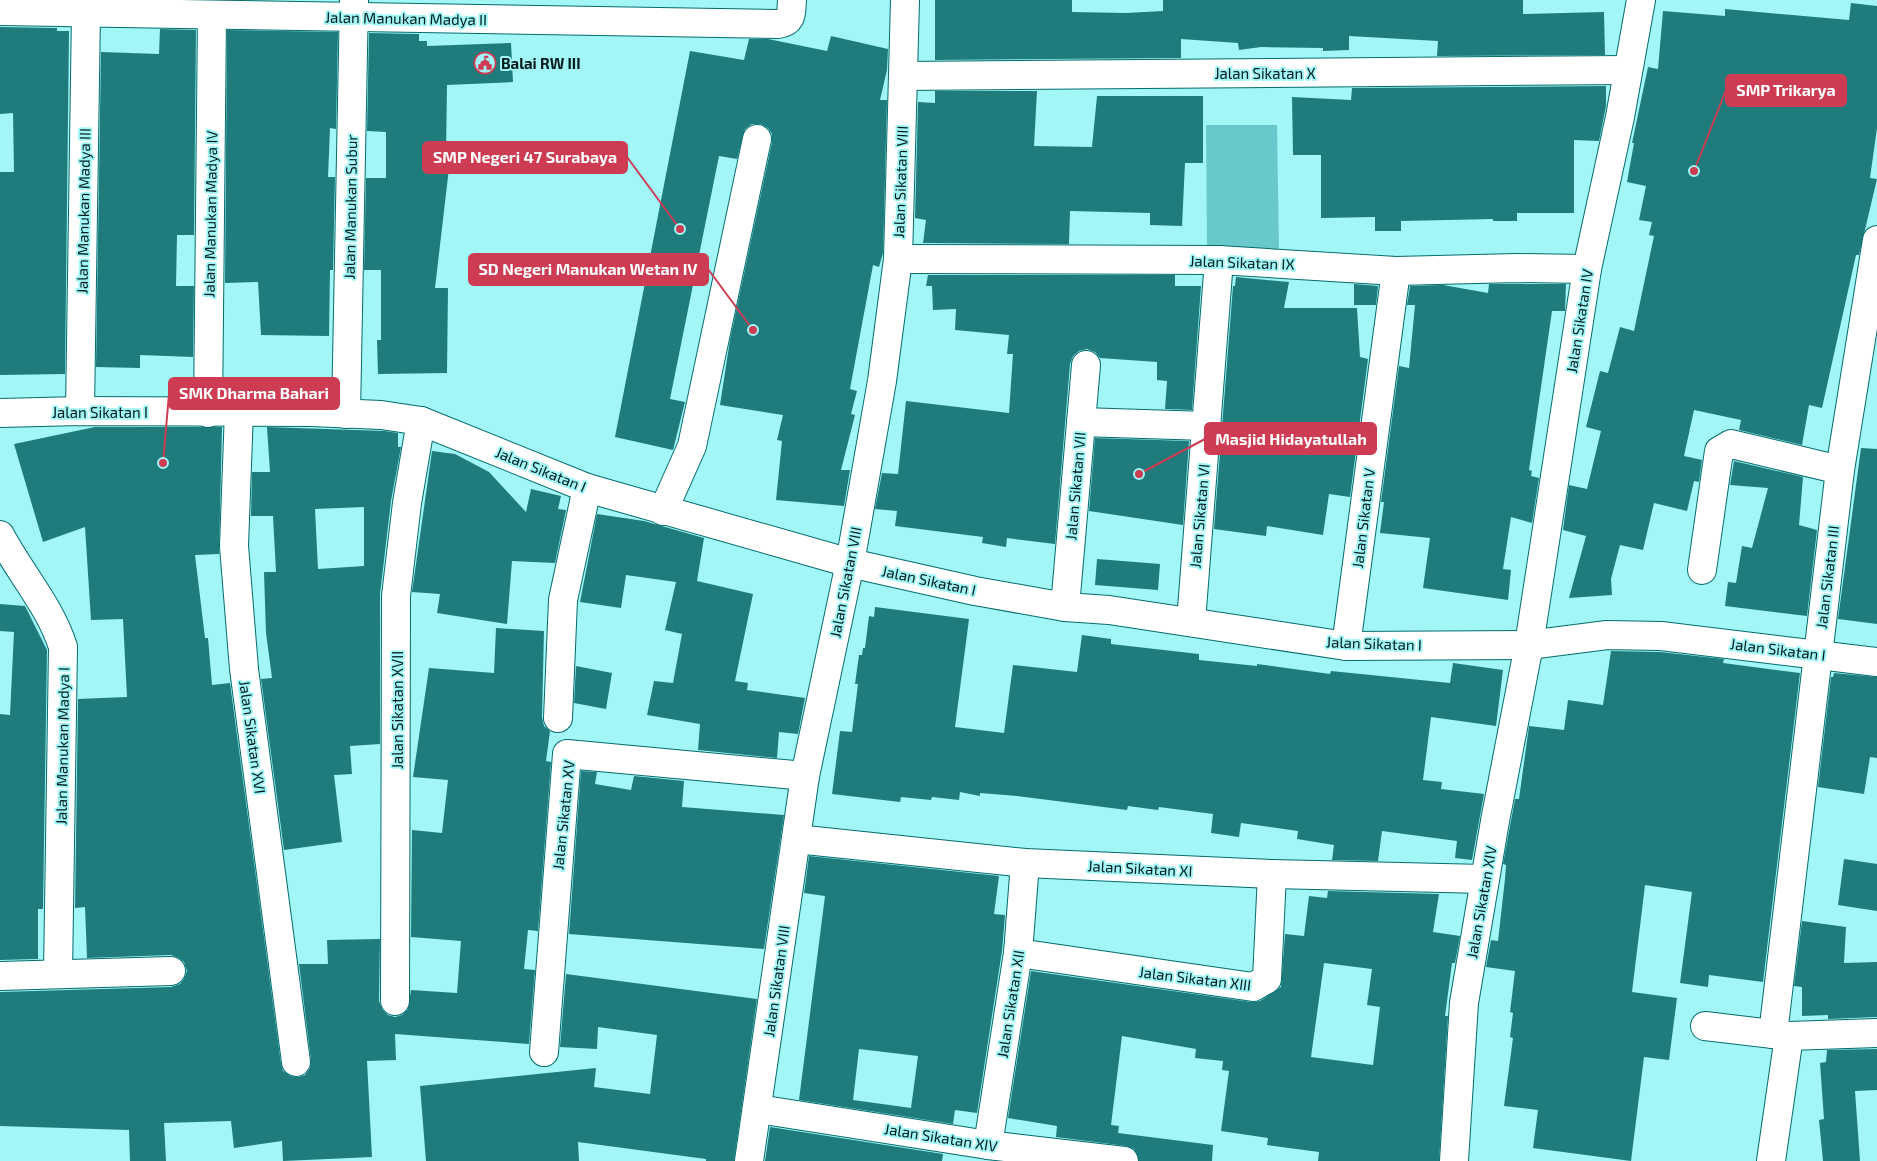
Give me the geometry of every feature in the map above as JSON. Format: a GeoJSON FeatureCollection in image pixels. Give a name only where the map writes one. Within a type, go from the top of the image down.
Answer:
{"type":"FeatureCollection","features":[{"type":"Feature","properties":{"kind":"street","name":"Jalan Manukan Madya II"},"geometry":{"type":"LineString","coordinates":[[0,11],[212,15],[354,8],[778,24],[787,23],[791,19],[792,0]]}},
{"type":"Feature","properties":{"kind":"street","name":"Jalan Sikatan VIII"},"geometry":{"type":"LineString","coordinates":[[749,1161],[805,776],[850,563],[882,381],[898,259],[906,0]]}},
{"type":"Feature","properties":{"kind":"street","name":"Jalan Sikatan IV"},"geometry":{"type":"LineString","coordinates":[[1529,645],[1586,270],[1620,117],[1641,0]]}},
{"type":"Feature","properties":{"kind":"street","name":"Jalan Manukan Subur"},"geometry":{"type":"LineString","coordinates":[[346,414],[354,8]]}},
{"type":"Feature","properties":{"kind":"street","name":"Jalan Manukan Madya III"},"geometry":{"type":"LineString","coordinates":[[80,411],[86,12]]}},
{"type":"Feature","properties":{"kind":"street","name":"Jalan Manukan Madya IV"},"geometry":{"type":"LineString","coordinates":[[208,413],[212,15]]}},
{"type":"Feature","properties":{"kind":"street","name":"Jalan Sikatan X"},"geometry":{"type":"LineString","coordinates":[[903,76],[1627,70]]}},
{"type":"Feature","properties":{"kind":"street"},"geometry":{"type":"LineString","coordinates":[[663,511],[692,446],[757,139]]}},
{"type":"Feature","properties":{"kind":"street","name":"Jalan Sikatan III"},"geometry":{"type":"LineString","coordinates":[[1771,1161],[1781,1035],[1818,654],[1840,470],[1877,240]]}},
{"type":"Feature","properties":{"kind":"street","name":"Jalan Sikatan IX"},"geometry":{"type":"LineString","coordinates":[[898,259],[1220,260],[1396,270],[1517,268],[1586,270]]}},
{"type":"Feature","properties":{"kind":"street","name":"Jalan Sikatan VI"},"geometry":{"type":"LineString","coordinates":[[1191,622],[1220,260]]}},
{"type":"Feature","properties":{"kind":"street","name":"Jalan Sikatan V"},"geometry":{"type":"LineString","coordinates":[[1346,646],[1396,270]]}},
{"type":"Feature","properties":{"kind":"street","name":"Jalan Sikatan VII"},"geometry":{"type":"LineString","coordinates":[[1065,607],[1086,365]]}},
{"type":"Feature","properties":{"kind":"street","name":"Jalan Sikatan I"},"geometry":{"type":"LineString","coordinates":[[0,413],[80,411],[208,413],[239,411],[346,414],[421,421],[587,488],[850,563],[975,591],[1065,607],[1109,610],[1346,646],[1529,645],[1607,635],[1661,636],[1877,662]]}},
{"type":"Feature","properties":{"kind":"street","name":"Jalan Sikatan XVI"},"geometry":{"type":"LineString","coordinates":[[239,411],[234,546],[244,669],[296,1062]]}},
{"type":"Feature","properties":{"kind":"street","name":"Jalan Sikatan XVII"},"geometry":{"type":"LineString","coordinates":[[395,1001],[396,596],[407,503],[421,421]]}},
{"type":"Feature","properties":{"kind":"street"},"geometry":{"type":"LineString","coordinates":[[1081,422],[1206,426]]}},
{"type":"Feature","properties":{"kind":"street"},"geometry":{"type":"LineString","coordinates":[[1702,570],[1719,451],[1724,446],[1732,444],[1840,470]]}},
{"type":"Feature","properties":{"kind":"street"},"geometry":{"type":"LineString","coordinates":[[558,718],[563,600],[587,488]]}},
{"type":"Feature","properties":{"kind":"street","name":"Jalan Manukan Madya I"},"geometry":{"type":"LineString","coordinates":[[0,535],[11,556],[39,597],[59,634],[63,647],[58,974]]}},
{"type":"Feature","properties":{"kind":"street","name":"Jalan Sikatan XIV"},"geometry":{"type":"LineString","coordinates":[[1454,1161],[1464,1003],[1529,645]]}},
{"type":"Feature","properties":{"kind":"street","name":"Jalan Sikatan XV"},"geometry":{"type":"LineString","coordinates":[[544,1052],[567,754],[805,776]]}},
{"type":"Feature","properties":{"kind":"street","name":"Jalan Sikatan XI"},"geometry":{"type":"LineString","coordinates":[[796,838],[1025,863],[1272,874],[1485,879]]}},
{"type":"Feature","properties":{"kind":"street","name":"Jalan Sikatan XII"},"geometry":{"type":"LineString","coordinates":[[988,1145],[1018,953],[1025,863]]}},
{"type":"Feature","properties":{"kind":"street","name":"Jalan Sikatan XIII"},"geometry":{"type":"LineString","coordinates":[[1018,953],[1253,987],[1267,979],[1272,874]]}},
{"type":"Feature","properties":{"kind":"street"},"geometry":{"type":"LineString","coordinates":[[0,976],[171,971]]}},
{"type":"Feature","properties":{"kind":"street"},"geometry":{"type":"LineString","coordinates":[[1705,1026],[1781,1035],[1877,1033]]}},
{"type":"Feature","properties":{"kind":"street","name":"Jalan Sikatan XIV"},"geometry":{"type":"LineString","coordinates":[[758,1109],[988,1145],[1124,1161]]}},
{"type":"Feature","properties":{"kind":"shaded area"},"geometry":{"type":"Polygon","coordinates":[[[1206,125],[1277,125],[1279,251],[1207,252],[1206,125]]]}},
{"type":"Feature","properties":{"kind":"building"},"geometry":{"type":"Polygon","coordinates":[[[935,0],[1072,0],[1072,12],[1126,13],[1163,11],[1163,0],[1523,0],[1523,14],[1604,12],[1605,55],[1437,56],[1438,41],[1349,36],[1349,50],[1323,51],[1323,48],[1261,47],[1239,50],[1238,43],[1181,39],[1181,58],[935,60],[935,0]]]}},
{"type":"Feature","properties":{"kind":"building"},"geometry":{"type":"Polygon","coordinates":[[[1851,3],[1877,6],[1877,128],[1870,178],[1877,179],[1859,255],[1856,255],[1822,408],[1809,405],[1802,445],[1739,430],[1741,420],[1694,410],[1684,456],[1702,460],[1699,482],[1694,481],[1687,511],[1654,503],[1643,550],[1620,545],[1611,579],[1612,595],[1569,598],[1586,536],[1563,530],[1569,485],[1587,489],[1601,431],[1586,427],[1600,371],[1608,373],[1620,327],[1634,331],[1654,236],[1649,235],[1652,222],[1639,220],[1646,186],[1627,182],[1634,143],[1632,143],[1648,67],[1658,69],[1663,11],[1725,16],[1725,9],[1849,20],[1851,3]]]}},
{"type":"Feature","properties":{"kind":"building"},"geometry":{"type":"Polygon","coordinates":[[[0,27],[57,28],[57,31],[69,31],[65,374],[0,375],[0,172],[14,172],[13,113],[0,114],[0,27]]]}},
{"type":"Feature","properties":{"kind":"building"},"geometry":{"type":"Polygon","coordinates":[[[160,29],[196,30],[194,235],[177,235],[176,286],[194,286],[193,357],[140,355],[140,368],[96,367],[101,52],[159,54],[160,29]]]}},
{"type":"Feature","properties":{"kind":"building"},"geometry":{"type":"Polygon","coordinates":[[[227,30],[338,32],[336,129],[330,128],[328,177],[335,177],[333,270],[330,270],[329,336],[261,335],[258,282],[225,283],[227,30]]]}},
{"type":"Feature","properties":{"kind":"building"},"geometry":{"type":"Polygon","coordinates":[[[369,33],[419,34],[419,41],[427,41],[427,46],[511,43],[513,82],[447,85],[446,152],[451,151],[435,288],[448,288],[447,373],[378,374],[377,340],[381,340],[381,270],[364,270],[366,178],[386,178],[386,132],[367,131],[369,33]]]}},
{"type":"Feature","properties":{"kind":"building"},"geometry":{"type":"Polygon","coordinates":[[[831,36],[888,49],[887,70],[880,100],[887,100],[883,253],[879,267],[873,265],[850,389],[857,391],[851,414],[855,415],[841,470],[850,470],[844,506],[776,500],[782,441],[777,440],[783,415],[720,405],[730,340],[772,142],[772,134],[768,128],[761,124],[752,124],[745,129],[737,159],[719,156],[670,399],[685,402],[673,450],[615,437],[690,51],[744,60],[749,39],[768,39],[827,51],[831,36]]]}},
{"type":"Feature","properties":{"kind":"building"},"geometry":{"type":"Polygon","coordinates":[[[1606,86],[1606,106],[1599,141],[1574,140],[1574,213],[1517,213],[1517,221],[1493,221],[1493,219],[1401,221],[1401,231],[1375,231],[1375,217],[1321,218],[1321,155],[1293,155],[1292,97],[1351,100],[1352,88],[1606,86]]]}},
{"type":"Feature","properties":{"kind":"building"},"geometry":{"type":"Polygon","coordinates":[[[935,91],[1037,91],[1034,146],[1092,147],[1097,96],[1203,96],[1203,163],[1185,163],[1182,226],[1150,225],[1150,213],[1070,211],[1069,244],[923,243],[926,220],[915,218],[918,102],[935,103],[935,91]]]}},
{"type":"Feature","properties":{"kind":"building"},"geometry":{"type":"Polygon","coordinates":[[[928,275],[1175,275],[1175,286],[1201,286],[1192,410],[1165,409],[1167,381],[1157,380],[1157,362],[1100,358],[1095,352],[1087,349],[1079,351],[1073,356],[1070,364],[1055,544],[1007,538],[1006,547],[982,543],[983,537],[895,526],[897,511],[875,509],[882,473],[898,474],[906,401],[1009,413],[1013,354],[1007,354],[1009,335],[955,330],[956,309],[933,310],[932,286],[926,286],[928,275]]]}},
{"type":"Feature","properties":{"kind":"building"},"geometry":{"type":"Polygon","coordinates":[[[1236,277],[1289,282],[1284,308],[1357,308],[1360,357],[1368,359],[1350,497],[1329,494],[1323,535],[1267,526],[1266,536],[1214,529],[1233,286],[1235,286],[1236,277]]]}},
{"type":"Feature","properties":{"kind":"building"},"geometry":{"type":"Polygon","coordinates":[[[1354,284],[1378,286],[1376,305],[1354,305],[1354,284]]]}},
{"type":"Feature","properties":{"kind":"building"},"geometry":{"type":"Polygon","coordinates":[[[1489,284],[1566,284],[1565,311],[1552,311],[1529,470],[1532,471],[1531,476],[1539,478],[1532,523],[1511,517],[1503,569],[1511,570],[1508,600],[1423,588],[1430,538],[1380,533],[1384,502],[1381,502],[1399,366],[1409,368],[1415,305],[1407,305],[1410,286],[1443,285],[1488,293],[1489,284]]]}},
{"type":"Feature","properties":{"kind":"building"},"geometry":{"type":"Polygon","coordinates":[[[95,427],[222,427],[219,554],[195,555],[205,638],[208,638],[212,685],[230,683],[281,1064],[283,1071],[290,1076],[298,1077],[305,1075],[310,1068],[311,1060],[299,964],[328,964],[327,940],[380,939],[379,1001],[382,1009],[388,1015],[395,1017],[402,1015],[408,1009],[411,990],[457,993],[461,941],[411,937],[412,830],[442,833],[448,780],[413,777],[429,668],[494,673],[496,628],[544,631],[542,717],[544,726],[550,731],[546,761],[551,762],[538,931],[528,930],[524,969],[535,970],[529,1044],[395,1034],[396,1060],[367,1061],[372,1157],[283,1161],[282,1141],[234,1148],[231,1121],[164,1123],[166,1161],[130,1161],[129,1130],[0,1126],[0,992],[171,987],[180,984],[187,971],[184,962],[171,955],[87,958],[85,907],[75,908],[78,699],[127,697],[123,619],[91,620],[85,527],[43,542],[14,444],[95,427]]]}},
{"type":"Feature","properties":{"kind":"building"},"geometry":{"type":"Polygon","coordinates":[[[267,427],[398,433],[398,447],[401,447],[391,501],[380,594],[380,744],[350,746],[352,774],[334,775],[342,842],[284,850],[261,679],[272,678],[266,633],[264,572],[276,572],[273,516],[251,516],[252,472],[270,472],[267,427]],[[364,507],[315,509],[318,569],[364,566],[364,507]]]}},
{"type":"Feature","properties":{"kind":"building"},"geometry":{"type":"Polygon","coordinates":[[[1095,438],[1189,441],[1183,525],[1089,511],[1095,438]]]}},
{"type":"Feature","properties":{"kind":"building"},"geometry":{"type":"Polygon","coordinates":[[[1861,448],[1877,449],[1877,624],[1838,619],[1861,448]]]}},
{"type":"Feature","properties":{"kind":"building"},"geometry":{"type":"Polygon","coordinates":[[[432,451],[455,454],[489,472],[526,512],[531,489],[561,496],[558,509],[566,510],[555,563],[512,561],[507,624],[437,613],[440,594],[412,592],[432,451]]]}},
{"type":"Feature","properties":{"kind":"building"},"geometry":{"type":"Polygon","coordinates":[[[1734,461],[1803,477],[1799,525],[1817,530],[1807,616],[1725,606],[1728,582],[1736,583],[1742,546],[1752,548],[1768,488],[1730,485],[1734,461]]]}},
{"type":"Feature","properties":{"kind":"building"},"geometry":{"type":"Polygon","coordinates":[[[597,514],[644,521],[704,538],[697,581],[753,594],[735,681],[748,683],[747,690],[805,698],[798,734],[779,732],[777,758],[698,750],[700,724],[647,715],[654,681],[673,683],[682,634],[665,630],[676,582],[626,575],[621,608],[580,602],[597,514]]]}},
{"type":"Feature","properties":{"kind":"building"},"geometry":{"type":"Polygon","coordinates":[[[1097,559],[1160,564],[1158,590],[1095,585],[1097,559]]]}},
{"type":"Feature","properties":{"kind":"building"},"geometry":{"type":"Polygon","coordinates":[[[0,604],[25,606],[47,650],[43,909],[38,909],[38,959],[0,960],[0,714],[10,715],[14,632],[0,631],[0,604]]]}},
{"type":"Feature","properties":{"kind":"building"},"geometry":{"type":"Polygon","coordinates":[[[875,607],[969,619],[955,727],[1004,733],[1013,665],[1077,672],[1082,635],[1111,639],[1111,644],[1199,654],[1199,660],[1257,666],[1257,664],[1330,674],[1331,671],[1450,683],[1453,663],[1503,670],[1496,726],[1431,717],[1423,780],[1442,782],[1441,789],[1484,794],[1472,860],[1455,858],[1457,841],[1382,831],[1378,861],[1332,860],[1334,845],[1297,839],[1298,831],[1241,823],[1239,837],[1211,833],[1213,814],[1159,807],[1158,810],[1128,806],[1127,810],[1017,796],[980,793],[980,796],[960,792],[959,800],[932,797],[931,800],[901,797],[900,802],[832,794],[840,731],[852,732],[858,684],[855,684],[859,655],[862,655],[863,648],[865,648],[869,616],[874,617],[875,607]]]}},
{"type":"Feature","properties":{"kind":"building"},"geometry":{"type":"Polygon","coordinates":[[[1611,651],[1660,652],[1724,659],[1723,663],[1800,673],[1763,982],[1709,975],[1708,987],[1680,983],[1692,892],[1645,885],[1632,992],[1677,998],[1669,1060],[1644,1057],[1631,1161],[1533,1148],[1538,1110],[1504,1106],[1513,1038],[1510,1037],[1513,1013],[1510,1012],[1515,971],[1486,967],[1491,940],[1498,941],[1506,865],[1503,864],[1515,799],[1519,799],[1529,726],[1564,730],[1568,700],[1603,705],[1611,651]]]}},
{"type":"Feature","properties":{"kind":"building"},"geometry":{"type":"Polygon","coordinates":[[[576,666],[612,673],[606,709],[574,703],[576,666]]]}},
{"type":"Feature","properties":{"kind":"building"},"geometry":{"type":"Polygon","coordinates":[[[1834,673],[1877,677],[1877,758],[1870,757],[1864,794],[1818,787],[1831,677],[1833,677],[1834,673]]]}},
{"type":"Feature","properties":{"kind":"building"},"geometry":{"type":"Polygon","coordinates":[[[581,771],[597,772],[595,784],[631,790],[634,776],[684,781],[682,807],[784,815],[764,949],[569,934],[581,771]]]}},
{"type":"Feature","properties":{"kind":"building"},"geometry":{"type":"Polygon","coordinates":[[[809,856],[999,876],[994,914],[1005,915],[1002,951],[977,1113],[955,1110],[953,1124],[799,1100],[825,896],[804,893],[809,856]],[[859,1049],[853,1100],[911,1108],[918,1056],[859,1049]]]}},
{"type":"Feature","properties":{"kind":"building"},"geometry":{"type":"Polygon","coordinates":[[[1844,859],[1877,864],[1877,911],[1838,905],[1844,859]]]}},
{"type":"Feature","properties":{"kind":"building"},"geometry":{"type":"Polygon","coordinates":[[[1328,891],[1439,894],[1433,932],[1460,936],[1455,963],[1452,963],[1445,1016],[1448,1016],[1439,1161],[1318,1161],[1319,1152],[1267,1145],[1268,1138],[1221,1131],[1229,1071],[1222,1070],[1223,1061],[1195,1058],[1196,1049],[1122,1036],[1111,1125],[1119,1126],[1118,1133],[1213,1145],[1212,1161],[1139,1161],[1134,1149],[1126,1146],[1056,1137],[1057,1126],[1008,1118],[1031,971],[1251,1002],[1260,1001],[1281,987],[1285,934],[1304,936],[1309,896],[1327,898],[1328,891]],[[1324,963],[1311,1057],[1373,1065],[1380,1007],[1367,1005],[1372,969],[1324,963]]]}},
{"type":"Feature","properties":{"kind":"building"},"geometry":{"type":"Polygon","coordinates":[[[1802,921],[1846,927],[1844,963],[1877,962],[1877,1017],[1828,1019],[1828,1015],[1802,1016],[1802,987],[1794,986],[1802,921]]]}},
{"type":"Feature","properties":{"kind":"building"},"geometry":{"type":"Polygon","coordinates":[[[566,974],[757,999],[734,1161],[706,1161],[706,1159],[578,1142],[579,1161],[426,1161],[420,1086],[596,1068],[594,1087],[650,1094],[657,1035],[598,1027],[597,1049],[560,1047],[566,974]]]}},
{"type":"Feature","properties":{"kind":"building"},"geometry":{"type":"Polygon","coordinates":[[[1877,1049],[1877,1090],[1855,1091],[1860,1161],[1823,1161],[1819,1120],[1824,1119],[1820,1063],[1826,1062],[1827,1050],[1877,1049]]]}},
{"type":"Feature","properties":{"kind":"building"},"geometry":{"type":"Polygon","coordinates":[[[770,1127],[943,1154],[942,1161],[765,1161],[770,1127]]]}},
{"type":"Feature","properties":{"kind":"place","name":"Balai RW III"},"geometry":{"type":"Point","coordinates":[485,63]}},
{"type":"Feature","properties":{"kind":"place","name":"SMP Trikarya"},"geometry":{"type":"Point","coordinates":[1694,171]}},
{"type":"Feature","properties":{"kind":"place","name":"SMP Negeri 47 Surabaya"},"geometry":{"type":"Point","coordinates":[680,229]}},
{"type":"Feature","properties":{"kind":"place","name":"SD Negeri Manukan Wetan IV"},"geometry":{"type":"Point","coordinates":[753,330]}},
{"type":"Feature","properties":{"kind":"place","name":"SMK Dharma Bahari"},"geometry":{"type":"Point","coordinates":[163,463]}},
{"type":"Feature","properties":{"kind":"place","name":"Masjid Hidayatullah"},"geometry":{"type":"Point","coordinates":[1139,474]}}]}
